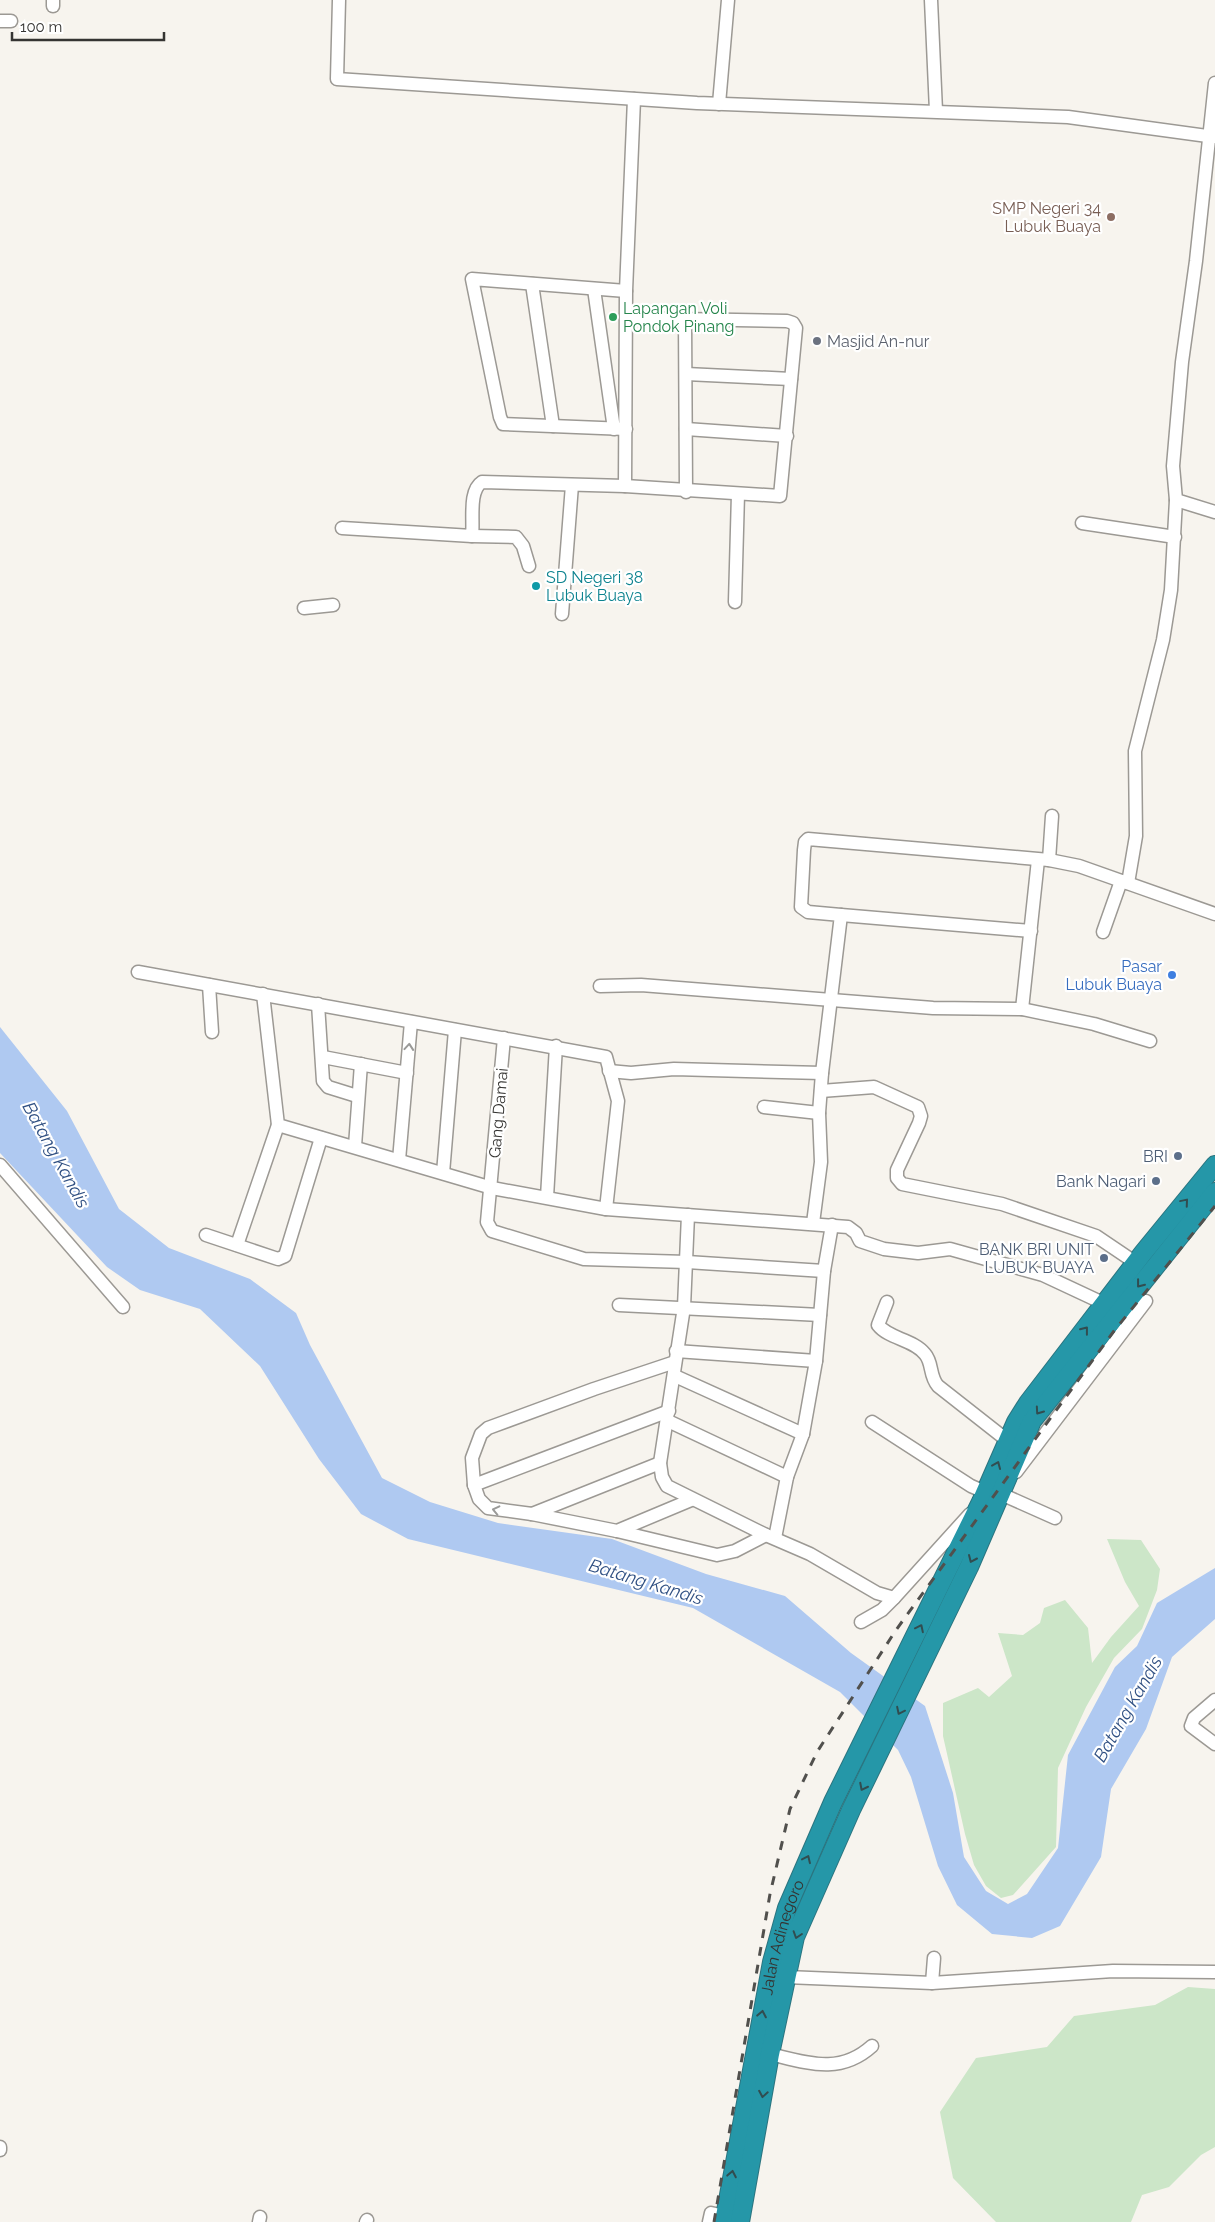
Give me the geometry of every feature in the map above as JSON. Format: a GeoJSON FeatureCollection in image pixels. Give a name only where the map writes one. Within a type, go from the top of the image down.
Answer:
{"type":"FeatureCollection","features":[{"type":"Feature","properties":{"kind":"highway"},"geometry":{"type":"LineString","coordinates":[[1169,1235],[1215,1165]]}},
{"type":"Feature","properties":{"kind":"highway"},"geometry":{"type":"LineString","coordinates":[[993,1494],[1008,1441],[1028,1403],[1105,1304],[1169,1235],[1215,1192]]}},
{"type":"Feature","properties":{"kind":"highway"},"geometry":{"type":"LineString","coordinates":[[993,1494],[1032,1421],[1145,1260]]}},
{"type":"Feature","properties":{"kind":"highway","name":"Jalan Adinegoro"},"geometry":{"type":"LineString","coordinates":[[724,2221],[772,1962],[787,1908],[829,1810],[898,1671],[993,1494]]}},
{"type":"Feature","properties":{"kind":"highway","name":"Jalan Adinegoro"},"geometry":{"type":"LineString","coordinates":[[724,2221],[770,2054],[795,1937],[815,1887],[916,1679],[993,1494]]}},
{"type":"Feature","properties":{"kind":"street"},"geometry":{"type":"LineString","coordinates":[[339,0],[337,79],[719,104],[1068,117],[1213,137]]}},
{"type":"Feature","properties":{"kind":"street"},"geometry":{"type":"LineString","coordinates":[[719,104],[728,0]]}},
{"type":"Feature","properties":{"kind":"street"},"geometry":{"type":"LineString","coordinates":[[931,0],[936,111]]}},
{"type":"Feature","properties":{"kind":"street"},"geometry":{"type":"LineString","coordinates":[[1103,932],[1124,882],[1136,836],[1135,751],[1163,640],[1171,590],[1176,500],[1173,466],[1182,362],[1196,261],[1205,161],[1213,137],[1215,83]]}},
{"type":"Feature","properties":{"kind":"street"},"geometry":{"type":"LineString","coordinates":[[620,429],[634,99]]}},
{"type":"Feature","properties":{"kind":"street"},"geometry":{"type":"LineString","coordinates":[[620,429],[503,424],[472,279],[626,291]]}},
{"type":"Feature","properties":{"kind":"street"},"geometry":{"type":"LineString","coordinates":[[532,284],[553,426]]}},
{"type":"Feature","properties":{"kind":"street"},"geometry":{"type":"LineString","coordinates":[[594,289],[620,429],[625,486]]}},
{"type":"Feature","properties":{"kind":"street"},"geometry":{"type":"LineString","coordinates":[[472,536],[474,493],[477,485],[482,482],[625,486],[686,492],[780,496],[796,328],[793,323],[786,321],[626,318]]}},
{"type":"Feature","properties":{"kind":"street"},"geometry":{"type":"LineString","coordinates":[[685,318],[686,492]]}},
{"type":"Feature","properties":{"kind":"street"},"geometry":{"type":"LineString","coordinates":[[686,374],[792,380]]}},
{"type":"Feature","properties":{"kind":"street"},"geometry":{"type":"LineString","coordinates":[[686,429],[787,436]]}},
{"type":"Feature","properties":{"kind":"street"},"geometry":{"type":"LineString","coordinates":[[562,614],[572,485]]}},
{"type":"Feature","properties":{"kind":"street"},"geometry":{"type":"LineString","coordinates":[[735,602],[738,494]]}},
{"type":"Feature","properties":{"kind":"street"},"geometry":{"type":"LineString","coordinates":[[1176,500],[1215,512]]}},
{"type":"Feature","properties":{"kind":"street"},"geometry":{"type":"LineString","coordinates":[[1082,523],[1174,537]]}},
{"type":"Feature","properties":{"kind":"street"},"geometry":{"type":"LineString","coordinates":[[342,528],[516,537],[523,546],[529,566]]}},
{"type":"Feature","properties":{"kind":"street"},"geometry":{"type":"LineString","coordinates":[[304,608],[333,606]]}},
{"type":"Feature","properties":{"kind":"street"},"geometry":{"type":"LineString","coordinates":[[1022,1009],[1030,931],[1052,816]]}},
{"type":"Feature","properties":{"kind":"street"},"geometry":{"type":"LineString","coordinates":[[1030,931],[808,912],[801,907],[804,850],[808,839],[1044,860],[1079,866],[1215,914]]}},
{"type":"Feature","properties":{"kind":"street"},"geometry":{"type":"LineString","coordinates":[[814,1223],[821,1162],[819,1113],[822,1073],[841,915]]}},
{"type":"Feature","properties":{"kind":"street"},"geometry":{"type":"LineString","coordinates":[[138,972],[455,1030],[556,1046],[606,1057],[618,1101],[606,1208]]}},
{"type":"Feature","properties":{"kind":"street"},"geometry":{"type":"LineString","coordinates":[[209,985],[212,1032]]}},
{"type":"Feature","properties":{"kind":"street"},"geometry":{"type":"LineString","coordinates":[[600,986],[641,985],[705,989],[933,1008],[1022,1009],[1094,1024],[1150,1041]]}},
{"type":"Feature","properties":{"kind":"street"},"geometry":{"type":"LineString","coordinates":[[237,1245],[278,1125],[263,994]]}},
{"type":"Feature","properties":{"kind":"street"},"geometry":{"type":"LineString","coordinates":[[318,1004],[323,1057],[323,1081],[326,1086],[358,1096]]}},
{"type":"Feature","properties":{"kind":"street"},"geometry":{"type":"LineString","coordinates":[[399,1160],[411,1022]]}},
{"type":"Feature","properties":{"kind":"street"},"geometry":{"type":"LineString","coordinates":[[443,1173],[455,1030]]}},
{"type":"Feature","properties":{"kind":"street","name":"Gang Damai"},"geometry":{"type":"LineString","coordinates":[[504,1038],[492,1188],[487,1222],[492,1231],[584,1259],[686,1262],[824,1271]]}},
{"type":"Feature","properties":{"kind":"street"},"geometry":{"type":"LineString","coordinates":[[547,1197],[556,1046]]}},
{"type":"Feature","properties":{"kind":"street"},"geometry":{"type":"LineString","coordinates":[[323,1057],[407,1073]]}},
{"type":"Feature","properties":{"kind":"street"},"geometry":{"type":"LineString","coordinates":[[355,1146],[361,1064]]}},
{"type":"Feature","properties":{"kind":"street"},"geometry":{"type":"LineString","coordinates":[[609,1071],[630,1073],[674,1069],[822,1073]]}},
{"type":"Feature","properties":{"kind":"street"},"geometry":{"type":"LineString","coordinates":[[821,1091],[874,1088],[918,1107],[921,1116],[897,1170],[897,1178],[902,1184],[1002,1204],[1096,1236],[1145,1260]]}},
{"type":"Feature","properties":{"kind":"street"},"geometry":{"type":"LineString","coordinates":[[764,1107],[819,1113]]}},
{"type":"Feature","properties":{"kind":"street"},"geometry":{"type":"LineString","coordinates":[[278,1125],[355,1146],[492,1188],[606,1208],[848,1227],[856,1233],[860,1240],[884,1249],[928,1254],[950,1249],[1051,1279],[1105,1304]]}},
{"type":"Feature","properties":{"kind":"street"},"geometry":{"type":"LineString","coordinates":[[206,1236],[278,1259],[285,1256],[321,1138]]}},
{"type":"Feature","properties":{"kind":"street"},"geometry":{"type":"LineString","coordinates":[[0,1165],[123,1307]]}},
{"type":"Feature","properties":{"kind":"street"},"geometry":{"type":"LineString","coordinates":[[688,1215],[684,1307],[669,1416],[660,1463],[662,1477],[667,1486],[692,1500],[810,1554],[877,1593],[894,1598]]}},
{"type":"Feature","properties":{"kind":"street"},"geometry":{"type":"LineString","coordinates":[[771,1537],[787,1477],[803,1434],[816,1361],[824,1271],[832,1225]]}},
{"type":"Feature","properties":{"kind":"street"},"geometry":{"type":"LineString","coordinates":[[887,1302],[878,1325],[882,1329],[912,1343],[925,1353],[929,1359],[933,1380],[938,1386],[1008,1441]]}},
{"type":"Feature","properties":{"kind":"street"},"geometry":{"type":"LineString","coordinates":[[861,1622],[882,1610],[993,1494],[1146,1302]]}},
{"type":"Feature","properties":{"kind":"street"},"geometry":{"type":"LineString","coordinates":[[619,1306],[684,1307],[820,1315]]}},
{"type":"Feature","properties":{"kind":"street"},"geometry":{"type":"LineString","coordinates":[[771,1537],[734,1551],[717,1555],[617,1531],[532,1514],[488,1508],[479,1499],[474,1485],[472,1458],[481,1434],[488,1428],[676,1357],[816,1361]]}},
{"type":"Feature","properties":{"kind":"street"},"geometry":{"type":"LineString","coordinates":[[675,1376],[803,1434]]}},
{"type":"Feature","properties":{"kind":"street"},"geometry":{"type":"LineString","coordinates":[[474,1485],[669,1416],[787,1477]]}},
{"type":"Feature","properties":{"kind":"street"},"geometry":{"type":"LineString","coordinates":[[872,1422],[971,1486],[1055,1518]]}},
{"type":"Feature","properties":{"kind":"street"},"geometry":{"type":"LineString","coordinates":[[532,1514],[660,1463]]}},
{"type":"Feature","properties":{"kind":"street"},"geometry":{"type":"LineString","coordinates":[[617,1531],[692,1500]]}},
{"type":"Feature","properties":{"kind":"street"},"geometry":{"type":"LineString","coordinates":[[1215,1700],[1194,1718],[1191,1726],[1215,1744]]}},
{"type":"Feature","properties":{"kind":"street"},"geometry":{"type":"LineString","coordinates":[[932,1982],[934,1958]]}},
{"type":"Feature","properties":{"kind":"street"},"geometry":{"type":"LineString","coordinates":[[786,1977],[932,1982],[1114,1971],[1215,1972]]}},
{"type":"Feature","properties":{"kind":"street"},"geometry":{"type":"LineString","coordinates":[[770,2054],[815,2064],[843,2064],[872,2046]]}},
{"type":"Feature","properties":{"kind":"green space"},"geometry":{"type":"Polygon","coordinates":[[[1107,1539],[1141,1540],[1160,1569],[1157,1590],[1142,1629],[1114,1658],[1086,1707],[1058,1768],[1056,1847],[1013,1895],[1001,1898],[986,1886],[974,1865],[965,1834],[943,1736],[943,1703],[978,1688],[989,1697],[1012,1676],[998,1633],[1023,1635],[1040,1623],[1044,1608],[1065,1600],[1088,1628],[1092,1663],[1111,1637],[1139,1606],[1125,1582],[1107,1539]]]}},
{"type":"Feature","properties":{"kind":"green space"},"geometry":{"type":"Polygon","coordinates":[[[1188,1987],[1215,1989],[1215,2147],[1201,2155],[1169,2187],[1142,2195],[1131,2222],[996,2222],[953,2178],[940,2112],[976,2058],[1047,2047],[1074,2016],[1155,2005],[1188,1987]]]}},
{"type":"Feature","properties":{"kind":"water","name":"Batang Kandis"},"geometry":{"type":"Polygon","coordinates":[[[0,1027],[67,1111],[119,1209],[169,1248],[250,1279],[296,1313],[310,1345],[382,1478],[430,1502],[498,1523],[612,1539],[706,1574],[785,1596],[851,1653],[925,1706],[953,1793],[964,1857],[986,1891],[1008,1904],[1027,1894],[1058,1848],[1068,1755],[1115,1667],[1137,1646],[1157,1603],[1215,1568],[1215,1619],[1172,1657],[1146,1729],[1111,1789],[1101,1857],[1060,1926],[1032,1938],[992,1934],[957,1905],[938,1866],[911,1777],[898,1750],[840,1692],[693,1608],[408,1539],[361,1514],[319,1459],[260,1366],[200,1309],[140,1290],[107,1267],[0,1153],[0,1027]]]}},
{"type":"Feature","properties":{"kind":"railway"},"geometry":{"type":"LineString","coordinates":[[714,2222],[770,1894],[790,1809],[817,1752],[896,1630],[1114,1331],[1215,1206]]}},
{"type":"Feature","properties":{"kind":"place","name":"SMP Negeri 34 Lubuk Buaya"},"geometry":{"type":"Point","coordinates":[1111,217]}},
{"type":"Feature","properties":{"kind":"place","name":"Lapangan Voli Pondok Pinang"},"geometry":{"type":"Point","coordinates":[613,317]}},
{"type":"Feature","properties":{"kind":"place","name":"Masjid An-nur"},"geometry":{"type":"Point","coordinates":[817,341]}},
{"type":"Feature","properties":{"kind":"place","name":"SD Negeri 38 Lubuk Buaya"},"geometry":{"type":"Point","coordinates":[536,586]}},
{"type":"Feature","properties":{"kind":"place","name":"Pasar Lubuk Buaya"},"geometry":{"type":"Point","coordinates":[1172,975]}},
{"type":"Feature","properties":{"kind":"place","name":"BRI"},"geometry":{"type":"Point","coordinates":[1178,1156]}},
{"type":"Feature","properties":{"kind":"place","name":"Bank Nagari"},"geometry":{"type":"Point","coordinates":[1156,1181]}},
{"type":"Feature","properties":{"kind":"place","name":"BANK BRI UNIT LUBUK BUAYA"},"geometry":{"type":"Point","coordinates":[1104,1258]}}]}
